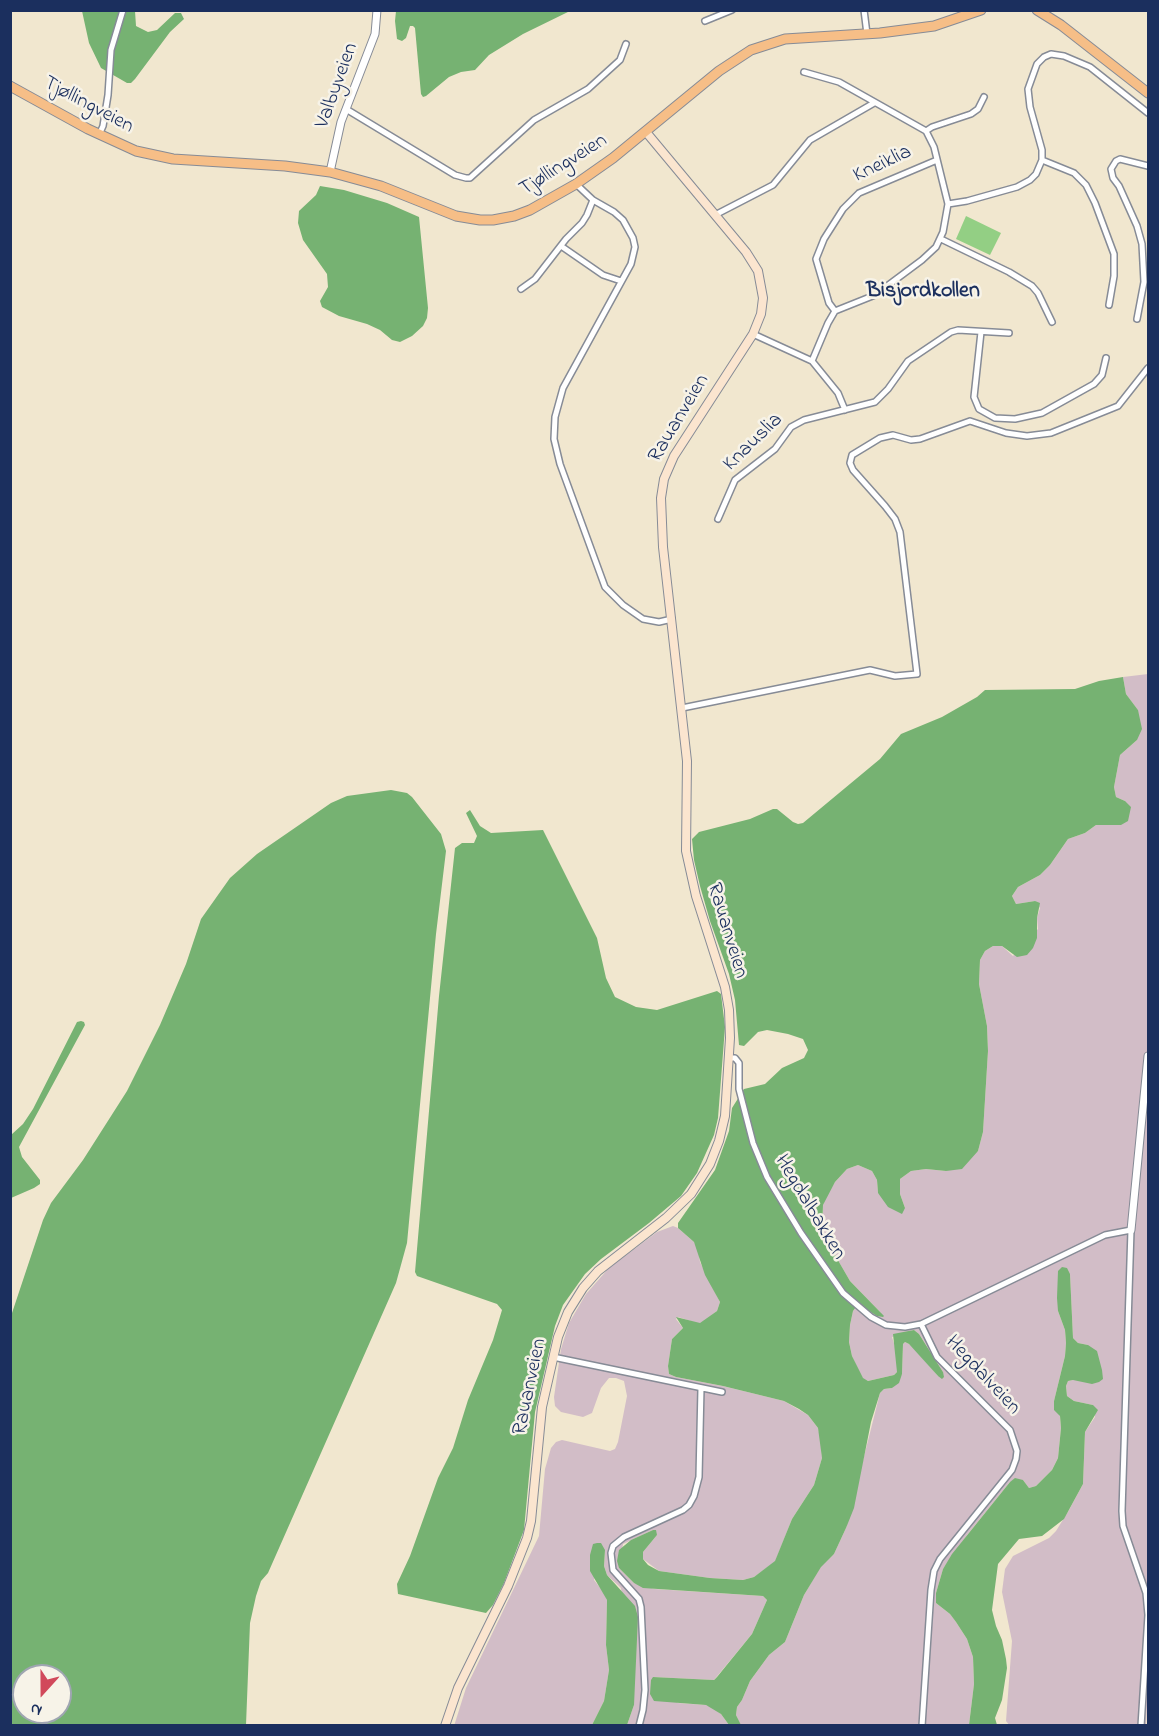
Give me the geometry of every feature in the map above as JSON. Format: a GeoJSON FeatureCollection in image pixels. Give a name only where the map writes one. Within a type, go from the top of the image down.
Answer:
{"type":"FeatureCollection","features":[{"type":"Feature","properties":{"kind":"main road","name":"Tjøllingveien"},"geometry":{"type":"LineString","coordinates":[[10,86],[99,135],[136,150],[173,159],[285,166],[330,172],[381,186],[456,216],[480,220],[507,218],[521,214],[576,184],[646,132],[719,71],[751,50],[785,39],[867,34],[934,26],[981,10]]}},
{"type":"Feature","properties":{"kind":"main road"},"geometry":{"type":"LineString","coordinates":[[1037,10],[1061,25],[1149,93]]}},
{"type":"Feature","properties":{"kind":"main road","name":"Rauanveien"},"geometry":{"type":"LineString","coordinates":[[445,1725],[458,1688],[508,1586],[527,1538],[531,1521],[538,1431],[558,1337],[568,1312],[591,1278],[691,1194],[705,1174],[722,1131],[730,1021],[728,1001],[696,896],[686,851],[688,774],[661,519],[661,498],[664,479],[674,456],[753,334],[762,305],[760,277],[746,252],[646,132]]}},
{"type":"Feature","properties":{"kind":"street"},"geometry":{"type":"LineString","coordinates":[[99,135],[103,126],[108,95],[111,50],[123,10]]}},
{"type":"Feature","properties":{"kind":"street","name":"Valbyveien"},"geometry":{"type":"LineString","coordinates":[[330,172],[337,136],[375,34],[377,10]]}},
{"type":"Feature","properties":{"kind":"street"},"geometry":{"type":"LineString","coordinates":[[705,21],[732,10]]}},
{"type":"Feature","properties":{"kind":"street"},"geometry":{"type":"LineString","coordinates":[[864,10],[867,34]]}},
{"type":"Feature","properties":{"kind":"street"},"geometry":{"type":"LineString","coordinates":[[346,109],[455,175],[470,178],[534,120],[586,91],[620,60],[626,44]]}},
{"type":"Feature","properties":{"kind":"street"},"geometry":{"type":"LineString","coordinates":[[948,204],[967,201],[1024,184],[1036,174],[1042,160],[1042,150],[1030,107],[1029,89],[1037,64],[1044,57],[1051,54],[1081,62],[1102,75],[1149,113]]}},
{"type":"Feature","properties":{"kind":"street"},"geometry":{"type":"LineString","coordinates":[[804,72],[839,82],[926,131],[934,147],[937,160]]}},
{"type":"Feature","properties":{"kind":"street"},"geometry":{"type":"LineString","coordinates":[[926,131],[971,114],[978,109],[984,97]]}},
{"type":"Feature","properties":{"kind":"street"},"geometry":{"type":"LineString","coordinates":[[715,215],[773,185],[810,140],[874,103]]}},
{"type":"Feature","properties":{"kind":"street"},"geometry":{"type":"LineString","coordinates":[[1137,319],[1144,282],[1142,244],[1137,226],[1111,174],[1111,169],[1120,159],[1149,166]]}},
{"type":"Feature","properties":{"kind":"street","name":"Kneiklia"},"geometry":{"type":"LineString","coordinates":[[937,160],[948,204],[940,239],[930,254],[875,295],[835,311],[829,303],[816,259],[824,239],[843,209],[859,193],[937,160]]}},
{"type":"Feature","properties":{"kind":"street"},"geometry":{"type":"LineString","coordinates":[[1042,160],[1074,173],[1086,186],[1095,203],[1114,254],[1114,276],[1109,305]]}},
{"type":"Feature","properties":{"kind":"street"},"geometry":{"type":"LineString","coordinates":[[576,184],[592,200],[614,212],[623,220],[633,238],[633,256],[563,388],[555,417],[554,439],[560,464],[605,587],[622,605],[643,619],[659,622],[672,620]]}},
{"type":"Feature","properties":{"kind":"street"},"geometry":{"type":"LineString","coordinates":[[521,289],[535,279],[587,215],[592,200]]}},
{"type":"Feature","properties":{"kind":"street"},"geometry":{"type":"LineString","coordinates":[[940,239],[1009,272],[1032,286],[1038,293],[1052,322]]}},
{"type":"Feature","properties":{"kind":"street"},"geometry":{"type":"LineString","coordinates":[[561,246],[603,275],[621,281]]}},
{"type":"Feature","properties":{"kind":"street"},"geometry":{"type":"LineString","coordinates":[[812,361],[835,311]]}},
{"type":"Feature","properties":{"kind":"street","name":"Knauslia"},"geometry":{"type":"LineString","coordinates":[[718,519],[735,480],[775,449],[791,427],[804,420],[875,402],[888,389],[908,361],[943,337],[958,330],[1009,333]]}},
{"type":"Feature","properties":{"kind":"street"},"geometry":{"type":"LineString","coordinates":[[981,332],[974,398],[979,409],[995,418],[1015,419],[1042,413],[1094,384],[1102,375],[1106,358]]}},
{"type":"Feature","properties":{"kind":"street"},"geometry":{"type":"LineString","coordinates":[[753,334],[812,361],[838,393],[845,410]]}},
{"type":"Feature","properties":{"kind":"street"},"geometry":{"type":"LineString","coordinates":[[682,708],[870,670],[895,676],[917,674],[900,532],[895,519],[850,466],[852,455],[871,442],[887,436],[920,440],[970,421],[1006,433],[1027,436],[1051,433],[1118,406],[1149,368]]}},
{"type":"Feature","properties":{"kind":"street"},"geometry":{"type":"LineString","coordinates":[[1141,1725],[1148,1615],[1146,1593],[1123,1526],[1122,1511],[1131,1230],[1149,1056]]}},
{"type":"Feature","properties":{"kind":"street","name":"Hegdalbakken"},"geometry":{"type":"LineString","coordinates":[[729,1058],[735,1058],[739,1063],[739,1089],[753,1143],[767,1177],[801,1233],[843,1293],[871,1317],[886,1325],[905,1327],[921,1324]]}},
{"type":"Feature","properties":{"kind":"street","name":"Hegdalveien"},"geometry":{"type":"LineString","coordinates":[[922,1725],[934,1571],[940,1559],[1012,1470],[1017,1451],[1010,1430],[937,1358],[921,1324],[1089,1242],[1105,1235],[1131,1230]]}},
{"type":"Feature","properties":{"kind":"street"},"geometry":{"type":"LineString","coordinates":[[553,1357],[722,1392]]}},
{"type":"Feature","properties":{"kind":"street"},"geometry":{"type":"LineString","coordinates":[[639,1725],[645,1690],[641,1607],[639,1599],[613,1570],[611,1553],[614,1546],[624,1537],[683,1510],[694,1496],[699,1477],[701,1388]]}},
{"type":"Feature","properties":{"kind":"shaded area"},"geometry":{"type":"Polygon","coordinates":[[[1148,674],[1148,1687],[1146,1725],[1010,1726],[1006,1721],[1012,1641],[1002,1592],[1005,1569],[1013,1556],[1049,1538],[1069,1510],[1083,1484],[1085,1432],[1095,1417],[1093,1405],[1074,1401],[1067,1396],[1068,1381],[1073,1380],[1088,1345],[1078,1343],[1073,1338],[1070,1274],[1058,1271],[1058,1311],[1065,1330],[1066,1343],[1054,1401],[1060,1416],[1061,1428],[1058,1458],[1052,1470],[1036,1486],[1029,1488],[1023,1480],[1010,1482],[943,1569],[936,1593],[936,1603],[956,1622],[967,1639],[973,1657],[974,1684],[969,1725],[741,1726],[736,1715],[737,1707],[750,1681],[769,1655],[785,1642],[804,1595],[821,1566],[834,1554],[846,1528],[880,1393],[884,1389],[892,1388],[902,1374],[903,1344],[905,1342],[916,1350],[938,1376],[943,1372],[919,1334],[914,1330],[892,1337],[897,1353],[897,1372],[894,1375],[868,1381],[863,1379],[852,1356],[849,1342],[853,1311],[856,1307],[863,1307],[881,1313],[850,1281],[822,1233],[823,1205],[826,1196],[847,1169],[858,1165],[872,1171],[877,1180],[878,1193],[905,1208],[900,1194],[900,1179],[911,1171],[926,1169],[946,1171],[978,1151],[983,1132],[988,1051],[987,1026],[979,984],[980,960],[985,951],[993,946],[1002,946],[1013,956],[1038,929],[1037,918],[1040,908],[1035,901],[1016,904],[1012,896],[1018,887],[1040,875],[1050,865],[1068,839],[1085,833],[1096,825],[1121,825],[1125,801],[1116,797],[1114,787],[1120,755],[1137,740],[1138,710],[1126,694],[1123,677],[1148,674]]]}},
{"type":"Feature","properties":{"kind":"shaded area"},"geometry":{"type":"Polygon","coordinates":[[[673,1226],[694,1242],[698,1249],[700,1262],[720,1302],[717,1311],[700,1324],[678,1317],[676,1319],[683,1328],[672,1339],[669,1374],[784,1401],[808,1415],[818,1428],[821,1441],[822,1458],[814,1485],[792,1519],[775,1562],[754,1577],[743,1580],[710,1578],[659,1571],[643,1559],[643,1552],[657,1535],[653,1530],[623,1544],[619,1568],[634,1583],[655,1589],[763,1596],[767,1600],[752,1634],[714,1680],[653,1677],[678,1703],[713,1707],[729,1725],[627,1725],[634,1705],[621,1588],[607,1575],[604,1566],[605,1550],[594,1580],[607,1600],[606,1645],[609,1670],[604,1701],[592,1725],[454,1726],[466,1688],[539,1536],[545,1469],[551,1448],[556,1442],[562,1440],[610,1451],[615,1449],[618,1442],[627,1396],[624,1381],[609,1378],[601,1388],[592,1413],[583,1417],[561,1412],[555,1406],[554,1397],[561,1349],[569,1323],[586,1294],[608,1269],[657,1232],[673,1226]]]}},
{"type":"Feature","properties":{"kind":"green space"},"geometry":{"type":"Polygon","coordinates":[[[396,10],[570,11],[523,34],[489,55],[475,70],[449,77],[423,97],[415,28],[410,26],[406,38],[402,41],[397,39],[396,10]]]}},
{"type":"Feature","properties":{"kind":"green space"},"geometry":{"type":"Polygon","coordinates":[[[82,11],[135,11],[136,26],[148,32],[157,30],[175,13],[181,13],[184,19],[170,32],[135,79],[127,83],[101,68],[89,43],[82,11]]]}},
{"type":"Feature","properties":{"kind":"green space"},"geometry":{"type":"Polygon","coordinates":[[[320,186],[344,190],[387,203],[419,217],[428,308],[423,326],[412,336],[400,342],[392,340],[380,330],[339,316],[322,307],[320,301],[328,287],[327,274],[303,240],[298,223],[299,211],[316,195],[320,186]]]}},
{"type":"Feature","properties":{"kind":"green space"},"geometry":{"type":"Polygon","coordinates":[[[966,216],[1001,233],[990,255],[956,239],[966,216]]]}},
{"type":"Feature","properties":{"kind":"green space"},"geometry":{"type":"Polygon","coordinates":[[[1123,677],[1126,694],[1138,710],[1142,729],[1137,740],[1120,755],[1114,787],[1116,797],[1131,807],[1128,821],[1121,825],[1096,825],[1085,833],[1068,839],[1040,875],[1018,887],[1012,896],[1016,904],[1035,901],[1040,903],[1037,938],[1027,955],[1017,957],[1002,946],[993,946],[985,951],[980,960],[979,984],[987,1026],[988,1051],[983,1132],[978,1151],[962,1169],[911,1171],[900,1179],[900,1194],[905,1208],[902,1214],[888,1207],[878,1193],[877,1180],[872,1171],[858,1165],[847,1169],[835,1182],[823,1205],[822,1233],[850,1281],[884,1316],[877,1316],[863,1307],[856,1307],[853,1311],[849,1342],[852,1356],[863,1378],[868,1381],[894,1375],[897,1372],[893,1334],[914,1330],[919,1334],[944,1377],[942,1379],[938,1376],[909,1344],[905,1342],[903,1344],[902,1374],[899,1383],[880,1393],[871,1422],[854,1508],[846,1528],[834,1554],[821,1567],[804,1595],[785,1642],[769,1655],[750,1681],[737,1707],[736,1715],[741,1725],[729,1725],[721,1714],[706,1705],[654,1701],[650,1694],[653,1677],[714,1680],[752,1634],[767,1600],[763,1596],[643,1588],[634,1583],[619,1568],[617,1561],[619,1550],[631,1540],[656,1530],[657,1535],[643,1552],[643,1559],[659,1571],[710,1578],[743,1580],[754,1577],[775,1561],[792,1519],[814,1485],[822,1458],[818,1428],[808,1415],[799,1409],[784,1401],[669,1374],[672,1339],[683,1328],[676,1317],[700,1323],[717,1311],[720,1302],[705,1275],[694,1242],[678,1228],[678,1223],[715,1170],[729,1131],[732,1108],[744,1089],[765,1084],[782,1068],[804,1058],[808,1050],[803,1039],[767,1030],[758,1032],[744,1046],[739,1045],[735,1000],[729,974],[700,886],[692,839],[699,832],[750,819],[773,809],[777,809],[793,822],[803,823],[880,759],[901,734],[942,717],[985,690],[1075,689],[1099,681],[1123,677]]]}},
{"type":"Feature","properties":{"kind":"green space"},"geometry":{"type":"Polygon","coordinates":[[[391,790],[407,793],[441,834],[446,851],[407,1243],[396,1283],[268,1573],[261,1581],[250,1623],[246,1725],[11,1725],[11,1316],[43,1220],[51,1203],[83,1160],[127,1091],[160,1025],[186,964],[201,919],[230,878],[257,854],[331,803],[347,796],[391,790]]]}},
{"type":"Feature","properties":{"kind":"green space"},"geometry":{"type":"Polygon","coordinates":[[[470,810],[480,826],[491,833],[543,830],[597,938],[606,978],[615,997],[636,1007],[657,1010],[717,991],[721,994],[725,1027],[718,1118],[714,1135],[697,1173],[681,1196],[585,1274],[563,1305],[555,1326],[535,1412],[524,1530],[504,1583],[493,1605],[486,1613],[398,1594],[397,1584],[410,1556],[438,1478],[453,1448],[468,1400],[493,1340],[502,1310],[497,1304],[417,1276],[415,1272],[439,996],[455,848],[462,843],[474,843],[477,836],[466,813],[470,810]]]}},
{"type":"Feature","properties":{"kind":"green space"},"geometry":{"type":"Polygon","coordinates":[[[81,1021],[85,1025],[19,1147],[22,1157],[40,1180],[40,1184],[11,1198],[11,1135],[23,1124],[33,1109],[77,1022],[81,1021]]]}},
{"type":"Feature","properties":{"kind":"green space"},"geometry":{"type":"Polygon","coordinates":[[[1062,1267],[1067,1268],[1070,1274],[1073,1338],[1078,1343],[1088,1345],[1097,1351],[1103,1379],[1092,1384],[1073,1380],[1068,1381],[1066,1386],[1067,1396],[1074,1401],[1093,1405],[1098,1410],[1085,1432],[1083,1484],[1064,1519],[1042,1536],[1019,1539],[998,1564],[992,1610],[1002,1640],[1007,1668],[1002,1700],[995,1718],[997,1725],[969,1725],[974,1684],[973,1657],[967,1639],[956,1622],[936,1603],[936,1593],[943,1569],[952,1554],[1010,1482],[1015,1478],[1023,1480],[1029,1488],[1036,1486],[1052,1470],[1058,1458],[1061,1428],[1060,1416],[1054,1410],[1054,1401],[1066,1343],[1057,1298],[1058,1271],[1062,1267]]]}},
{"type":"Feature","properties":{"kind":"green space"},"geometry":{"type":"Polygon","coordinates":[[[601,1543],[605,1550],[604,1566],[607,1575],[635,1606],[638,1617],[634,1705],[627,1725],[592,1725],[604,1701],[609,1670],[606,1645],[607,1600],[590,1571],[590,1555],[593,1544],[601,1543]]]}},
{"type":"Feature","properties":{"kind":"district","name":"Bisjordkollen"},"geometry":{"type":"Point","coordinates":[923,292]}}]}
